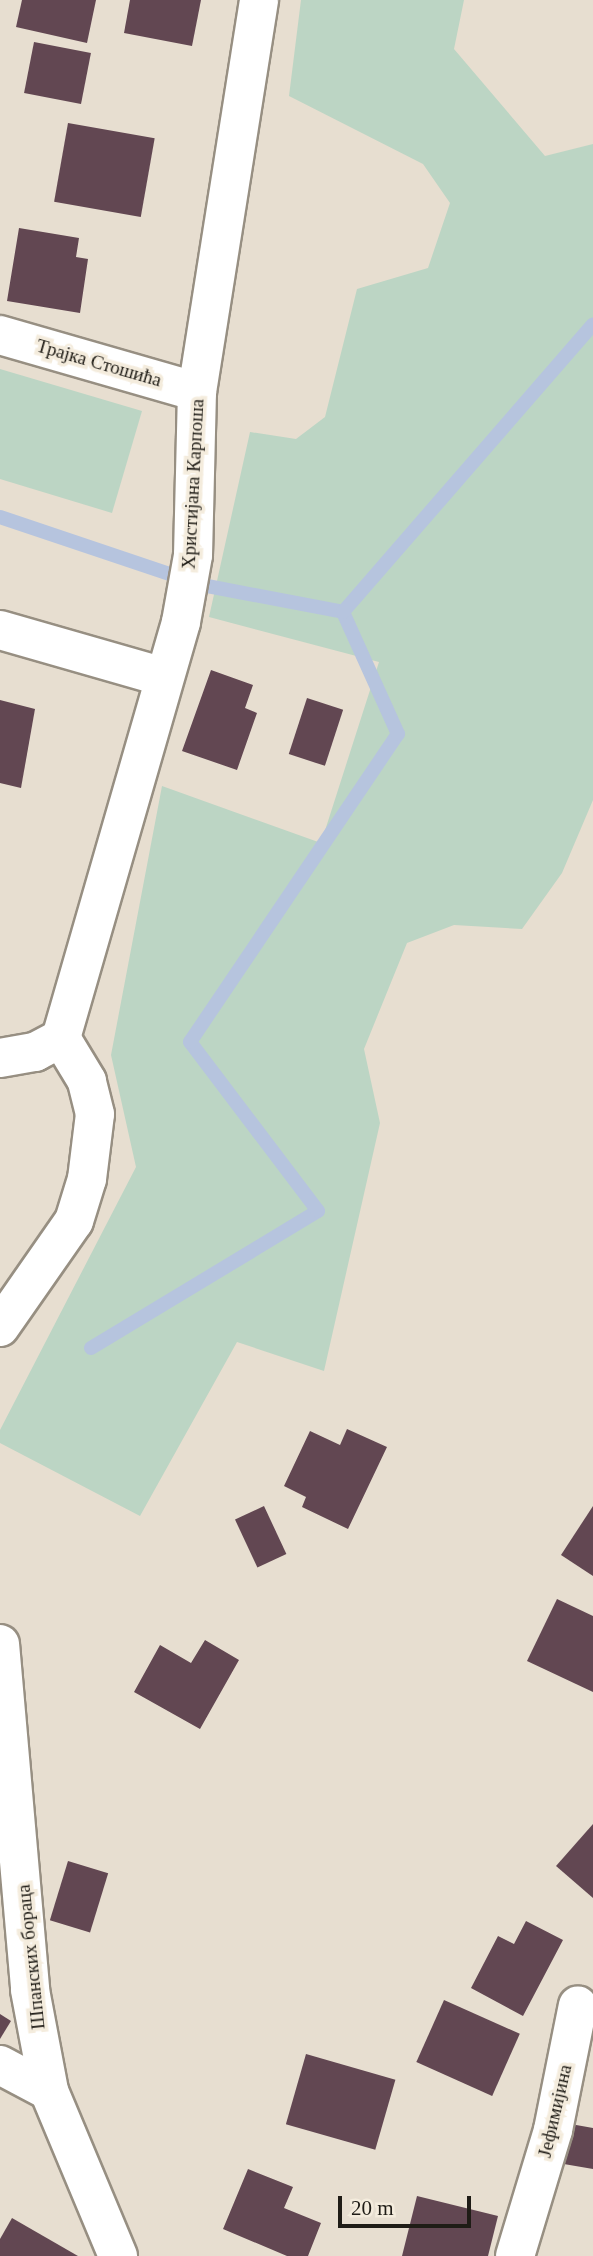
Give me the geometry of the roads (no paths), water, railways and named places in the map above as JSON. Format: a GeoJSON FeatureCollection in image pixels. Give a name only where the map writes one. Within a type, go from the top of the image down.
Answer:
{"type":"FeatureCollection","features":[{"type":"Feature","properties":{"kind":"street","name":"Христијана Карпоша"},"geometry":{"type":"LineString","coordinates":[[61,1038],[160,676],[181,622],[193,555],[197,392],[259,0]]}},
{"type":"Feature","properties":{"kind":"street","name":"Трајка Стошића"},"geometry":{"type":"LineString","coordinates":[[0,335],[197,392]]}},
{"type":"Feature","properties":{"kind":"street"},"geometry":{"type":"LineString","coordinates":[[0,629],[160,676]]}},
{"type":"Feature","properties":{"kind":"street"},"geometry":{"type":"LineString","coordinates":[[0,1058],[36,1052],[61,1038],[87,1081],[95,1114],[87,1179],[74,1221],[0,1328]]}},
{"type":"Feature","properties":{"kind":"street","name":"Шпанских бораца"},"geometry":{"type":"LineString","coordinates":[[0,1644],[30,1990],[49,2091],[118,2256]]}},
{"type":"Feature","properties":{"kind":"street","name":"Јефимијина"},"geometry":{"type":"LineString","coordinates":[[515,2256],[553,2130],[578,2005]]}},
{"type":"Feature","properties":{"kind":"street"},"geometry":{"type":"LineString","coordinates":[[0,2065],[49,2091]]}},
{"type":"Feature","properties":{"kind":"waterway"},"geometry":{"type":"LineString","coordinates":[[91,1348],[318,1211],[190,1042],[398,734],[343,612],[593,324]]}},
{"type":"Feature","properties":{"kind":"waterway"},"geometry":{"type":"LineString","coordinates":[[0,517],[202,585],[343,612]]}}]}
